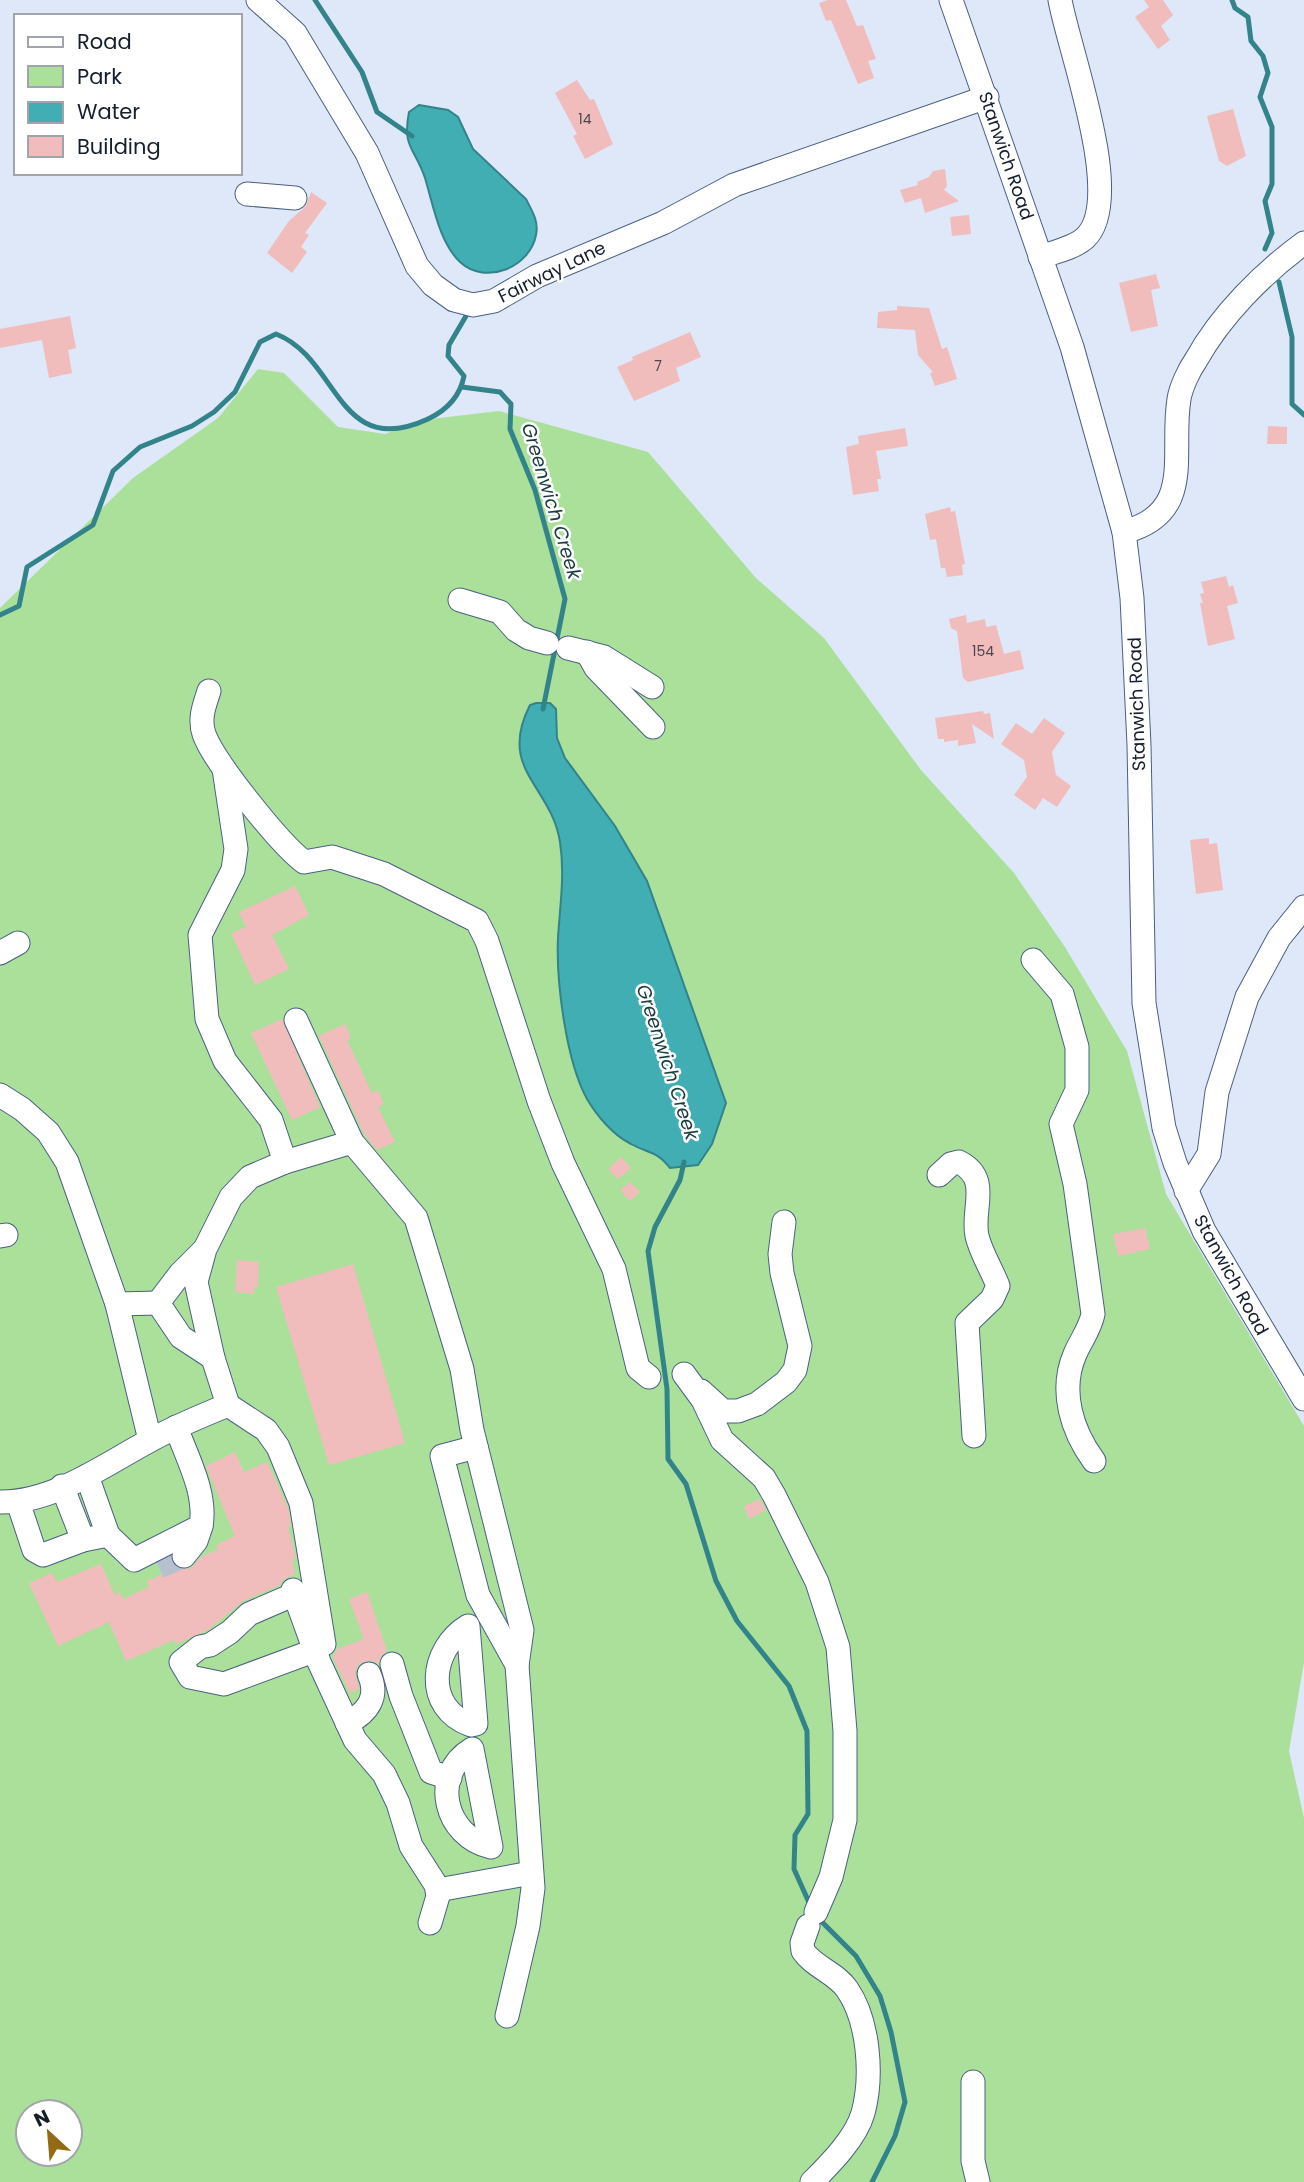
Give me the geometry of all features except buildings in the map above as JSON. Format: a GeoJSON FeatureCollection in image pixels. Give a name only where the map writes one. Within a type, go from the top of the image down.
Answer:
{"type":"FeatureCollection","features":[{"type":"Feature","properties":{"kind":"street","name":"Fairway Lane"},"geometry":{"type":"LineString","coordinates":[[258,0],[295,33],[367,153],[417,266],[433,285],[454,300],[473,305],[494,301],[537,276],[663,223],[734,185],[987,97]]}},
{"type":"Feature","properties":{"kind":"street","name":"Stanwich Road"},"geometry":{"type":"LineString","coordinates":[[951,0],[987,97],[1098,431],[1124,532],[1132,598],[1139,745],[1145,1017],[1161,1119],[1186,1191],[1218,1258],[1304,1399]]}},
{"type":"Feature","properties":{"kind":"street"},"geometry":{"type":"LineString","coordinates":[[1041,257],[1084,239],[1100,211],[1102,196],[1099,164],[1060,0]]}},
{"type":"Feature","properties":{"kind":"street"},"geometry":{"type":"LineString","coordinates":[[247,194],[295,198]]}},
{"type":"Feature","properties":{"kind":"street"},"geometry":{"type":"LineString","coordinates":[[1124,532],[1147,526],[1164,512],[1175,471],[1179,397],[1195,360],[1230,312],[1286,256],[1304,243]]}},
{"type":"Feature","properties":{"kind":"street"},"geometry":{"type":"LineString","coordinates":[[460,600],[500,612],[529,638],[624,667],[652,687]]}},
{"type":"Feature","properties":{"kind":"street"},"geometry":{"type":"LineString","coordinates":[[567,648],[596,668],[653,727]]}},
{"type":"Feature","properties":{"kind":"street"},"geometry":{"type":"LineString","coordinates":[[209,691],[201,716],[204,734],[224,766],[279,838],[304,862],[332,857],[353,862],[396,879],[477,921],[487,941],[558,1151],[614,1269],[638,1368],[649,1377]]}},
{"type":"Feature","properties":{"kind":"street"},"geometry":{"type":"LineString","coordinates":[[224,766],[236,849],[233,870],[200,935],[207,1019],[225,1061],[271,1120],[285,1162]]}},
{"type":"Feature","properties":{"kind":"street"},"geometry":{"type":"LineString","coordinates":[[1186,1191],[1209,1154],[1217,1092],[1247,997],[1279,938],[1304,907]]}},
{"type":"Feature","properties":{"kind":"street"},"geometry":{"type":"LineString","coordinates":[[1033,960],[1062,995],[1077,1046],[1077,1090],[1061,1124],[1075,1184],[1093,1314],[1091,1326],[1074,1356],[1069,1410],[1080,1443],[1094,1461]]}},
{"type":"Feature","properties":{"kind":"street"},"geometry":{"type":"LineString","coordinates":[[296,1020],[352,1142],[416,1217],[462,1369],[476,1447],[522,1630],[517,1665],[531,1873],[528,1926],[507,2016]]}},
{"type":"Feature","properties":{"kind":"street"},"geometry":{"type":"LineString","coordinates":[[0,1095],[23,1109],[48,1132],[67,1163],[117,1304],[150,1440]]}},
{"type":"Feature","properties":{"kind":"street"},"geometry":{"type":"LineString","coordinates":[[324,1672],[322,1624],[301,1503],[278,1447],[267,1430],[228,1405],[213,1358],[196,1282],[205,1249],[231,1197],[250,1177],[285,1162],[352,1142]]}},
{"type":"Feature","properties":{"kind":"street"},"geometry":{"type":"LineString","coordinates":[[939,1175],[951,1164],[959,1162],[973,1171],[980,1194],[976,1234],[998,1286],[992,1298],[967,1324],[974,1436]]}},
{"type":"Feature","properties":{"kind":"street"},"geometry":{"type":"LineString","coordinates":[[784,1222],[780,1254],[782,1273],[800,1346],[795,1370],[771,1395],[738,1411],[723,1411],[684,1374],[703,1400],[722,1440],[764,1478],[774,1495],[817,1582],[838,1647],[845,1731],[845,1820],[831,1877],[802,1943],[803,1951],[846,1987],[859,2012],[867,2053],[863,2113],[856,2129],[812,2182]]}},
{"type":"Feature","properties":{"kind":"street"},"geometry":{"type":"LineString","coordinates":[[159,1303],[180,1274],[205,1249]]}},
{"type":"Feature","properties":{"kind":"street"},"geometry":{"type":"LineString","coordinates":[[117,1304],[159,1303]]}},
{"type":"Feature","properties":{"kind":"street"},"geometry":{"type":"LineString","coordinates":[[159,1303],[181,1337],[213,1358]]}},
{"type":"Feature","properties":{"kind":"street"},"geometry":{"type":"LineString","coordinates":[[108,1535],[83,1539],[43,1555],[34,1550],[9,1502],[87,1476],[150,1440],[228,1405]]}},
{"type":"Feature","properties":{"kind":"street"},"geometry":{"type":"LineString","coordinates":[[176,1427],[204,1510],[196,1541],[184,1556]]}},
{"type":"Feature","properties":{"kind":"street"},"geometry":{"type":"LineString","coordinates":[[476,1447],[442,1456],[478,1595],[517,1665]]}},
{"type":"Feature","properties":{"kind":"street"},"geometry":{"type":"LineString","coordinates":[[87,1476],[108,1535],[141,1565],[159,1567]]}},
{"type":"Feature","properties":{"kind":"street"},"geometry":{"type":"LineString","coordinates":[[62,1486],[83,1539]]}},
{"type":"Feature","properties":{"kind":"street"},"geometry":{"type":"LineString","coordinates":[[134,1560],[201,1526]]}},
{"type":"Feature","properties":{"kind":"street"},"geometry":{"type":"LineString","coordinates":[[316,1650],[224,1684],[190,1677],[181,1662],[200,1647],[210,1645],[230,1632],[249,1614],[294,1592],[316,1650],[324,1672],[359,1749],[384,1774],[398,1802],[411,1846],[438,1890],[430,1923]]}},
{"type":"Feature","properties":{"kind":"street"},"geometry":{"type":"LineString","coordinates":[[393,1664],[401,1696],[432,1772],[459,1800]]}},
{"type":"Feature","properties":{"kind":"street"},"geometry":{"type":"LineString","coordinates":[[347,1723],[368,1708],[373,1699],[376,1688],[369,1674]]}},
{"type":"Feature","properties":{"kind":"street"},"geometry":{"type":"LineString","coordinates":[[438,1890],[531,1873]]}},
{"type":"Feature","properties":{"kind":"street"},"geometry":{"type":"LineString","coordinates":[[973,2082],[973,2161],[978,2182]]}},
{"type":"Feature","properties":{"kind":"green space"},"geometry":{"type":"Polygon","coordinates":[[[258,369],[284,373],[338,427],[385,434],[422,420],[499,411],[648,452],[756,578],[824,638],[921,770],[1014,873],[1065,947],[1127,1051],[1166,1194],[1304,1426],[1304,1662],[1289,1751],[1304,1818],[1304,2182],[0,2182],[0,608],[133,478],[218,418],[258,369]]]}},
{"type":"Feature","properties":{"kind":"water"},"geometry":{"type":"Polygon","coordinates":[[[419,105],[448,110],[458,117],[473,149],[526,199],[533,212],[537,230],[532,246],[516,264],[505,270],[482,272],[470,269],[453,254],[438,222],[425,178],[408,141],[409,112],[419,105]]]}},
{"type":"Feature","properties":{"kind":"water"},"geometry":{"type":"Polygon","coordinates":[[[550,703],[556,709],[557,738],[565,758],[615,826],[647,881],[726,1103],[712,1144],[698,1165],[670,1168],[656,1155],[624,1140],[612,1130],[587,1099],[573,1064],[559,976],[558,938],[562,878],[560,842],[555,822],[523,762],[520,746],[521,727],[530,705],[550,703]]]}},
{"type":"Feature","properties":{"kind":"waterway","name":"Greenwich Creek"},"geometry":{"type":"LineString","coordinates":[[315,0],[362,72],[377,112],[412,136]]}},
{"type":"Feature","properties":{"kind":"waterway"},"geometry":{"type":"LineString","coordinates":[[1232,0],[1235,8],[1248,17],[1251,41],[1263,56],[1268,73],[1260,97],[1272,127],[1272,184],[1265,201],[1272,233],[1265,249]]}},
{"type":"Feature","properties":{"kind":"waterway"},"geometry":{"type":"LineString","coordinates":[[1279,282],[1292,337],[1292,404],[1304,415]]}},
{"type":"Feature","properties":{"kind":"waterway"},"geometry":{"type":"LineString","coordinates":[[0,615],[19,606],[27,567],[93,525],[113,471],[140,447],[192,426],[214,412],[235,392],[260,342],[276,334],[297,346],[357,417],[375,427],[398,428],[428,419],[447,407],[456,396],[464,376],[448,356],[449,345],[466,316]]}},
{"type":"Feature","properties":{"kind":"waterway","name":"Greenwich Creek"},"geometry":{"type":"LineString","coordinates":[[462,387],[500,392],[511,404],[510,429],[535,490],[565,599],[543,709]]}},
{"type":"Feature","properties":{"kind":"waterway","name":"Greenwich Creek"},"geometry":{"type":"LineString","coordinates":[[684,1162],[680,1180],[655,1227],[648,1251],[667,1389],[668,1459],[686,1484],[716,1581],[737,1621],[789,1686],[807,1731],[808,1814],[795,1835],[794,1869],[811,1907]]}},
{"type":"Feature","properties":{"kind":"waterway","name":"Greenwich Creek"},"geometry":{"type":"LineString","coordinates":[[818,1918],[856,1956],[880,1996],[891,2032],[905,2102],[895,2136],[872,2182]]}},
{"type":"Feature","properties":{"kind":"tunnel"},"geometry":{"type":"LineString","coordinates":[[159,1567],[184,1556]]}}]}
